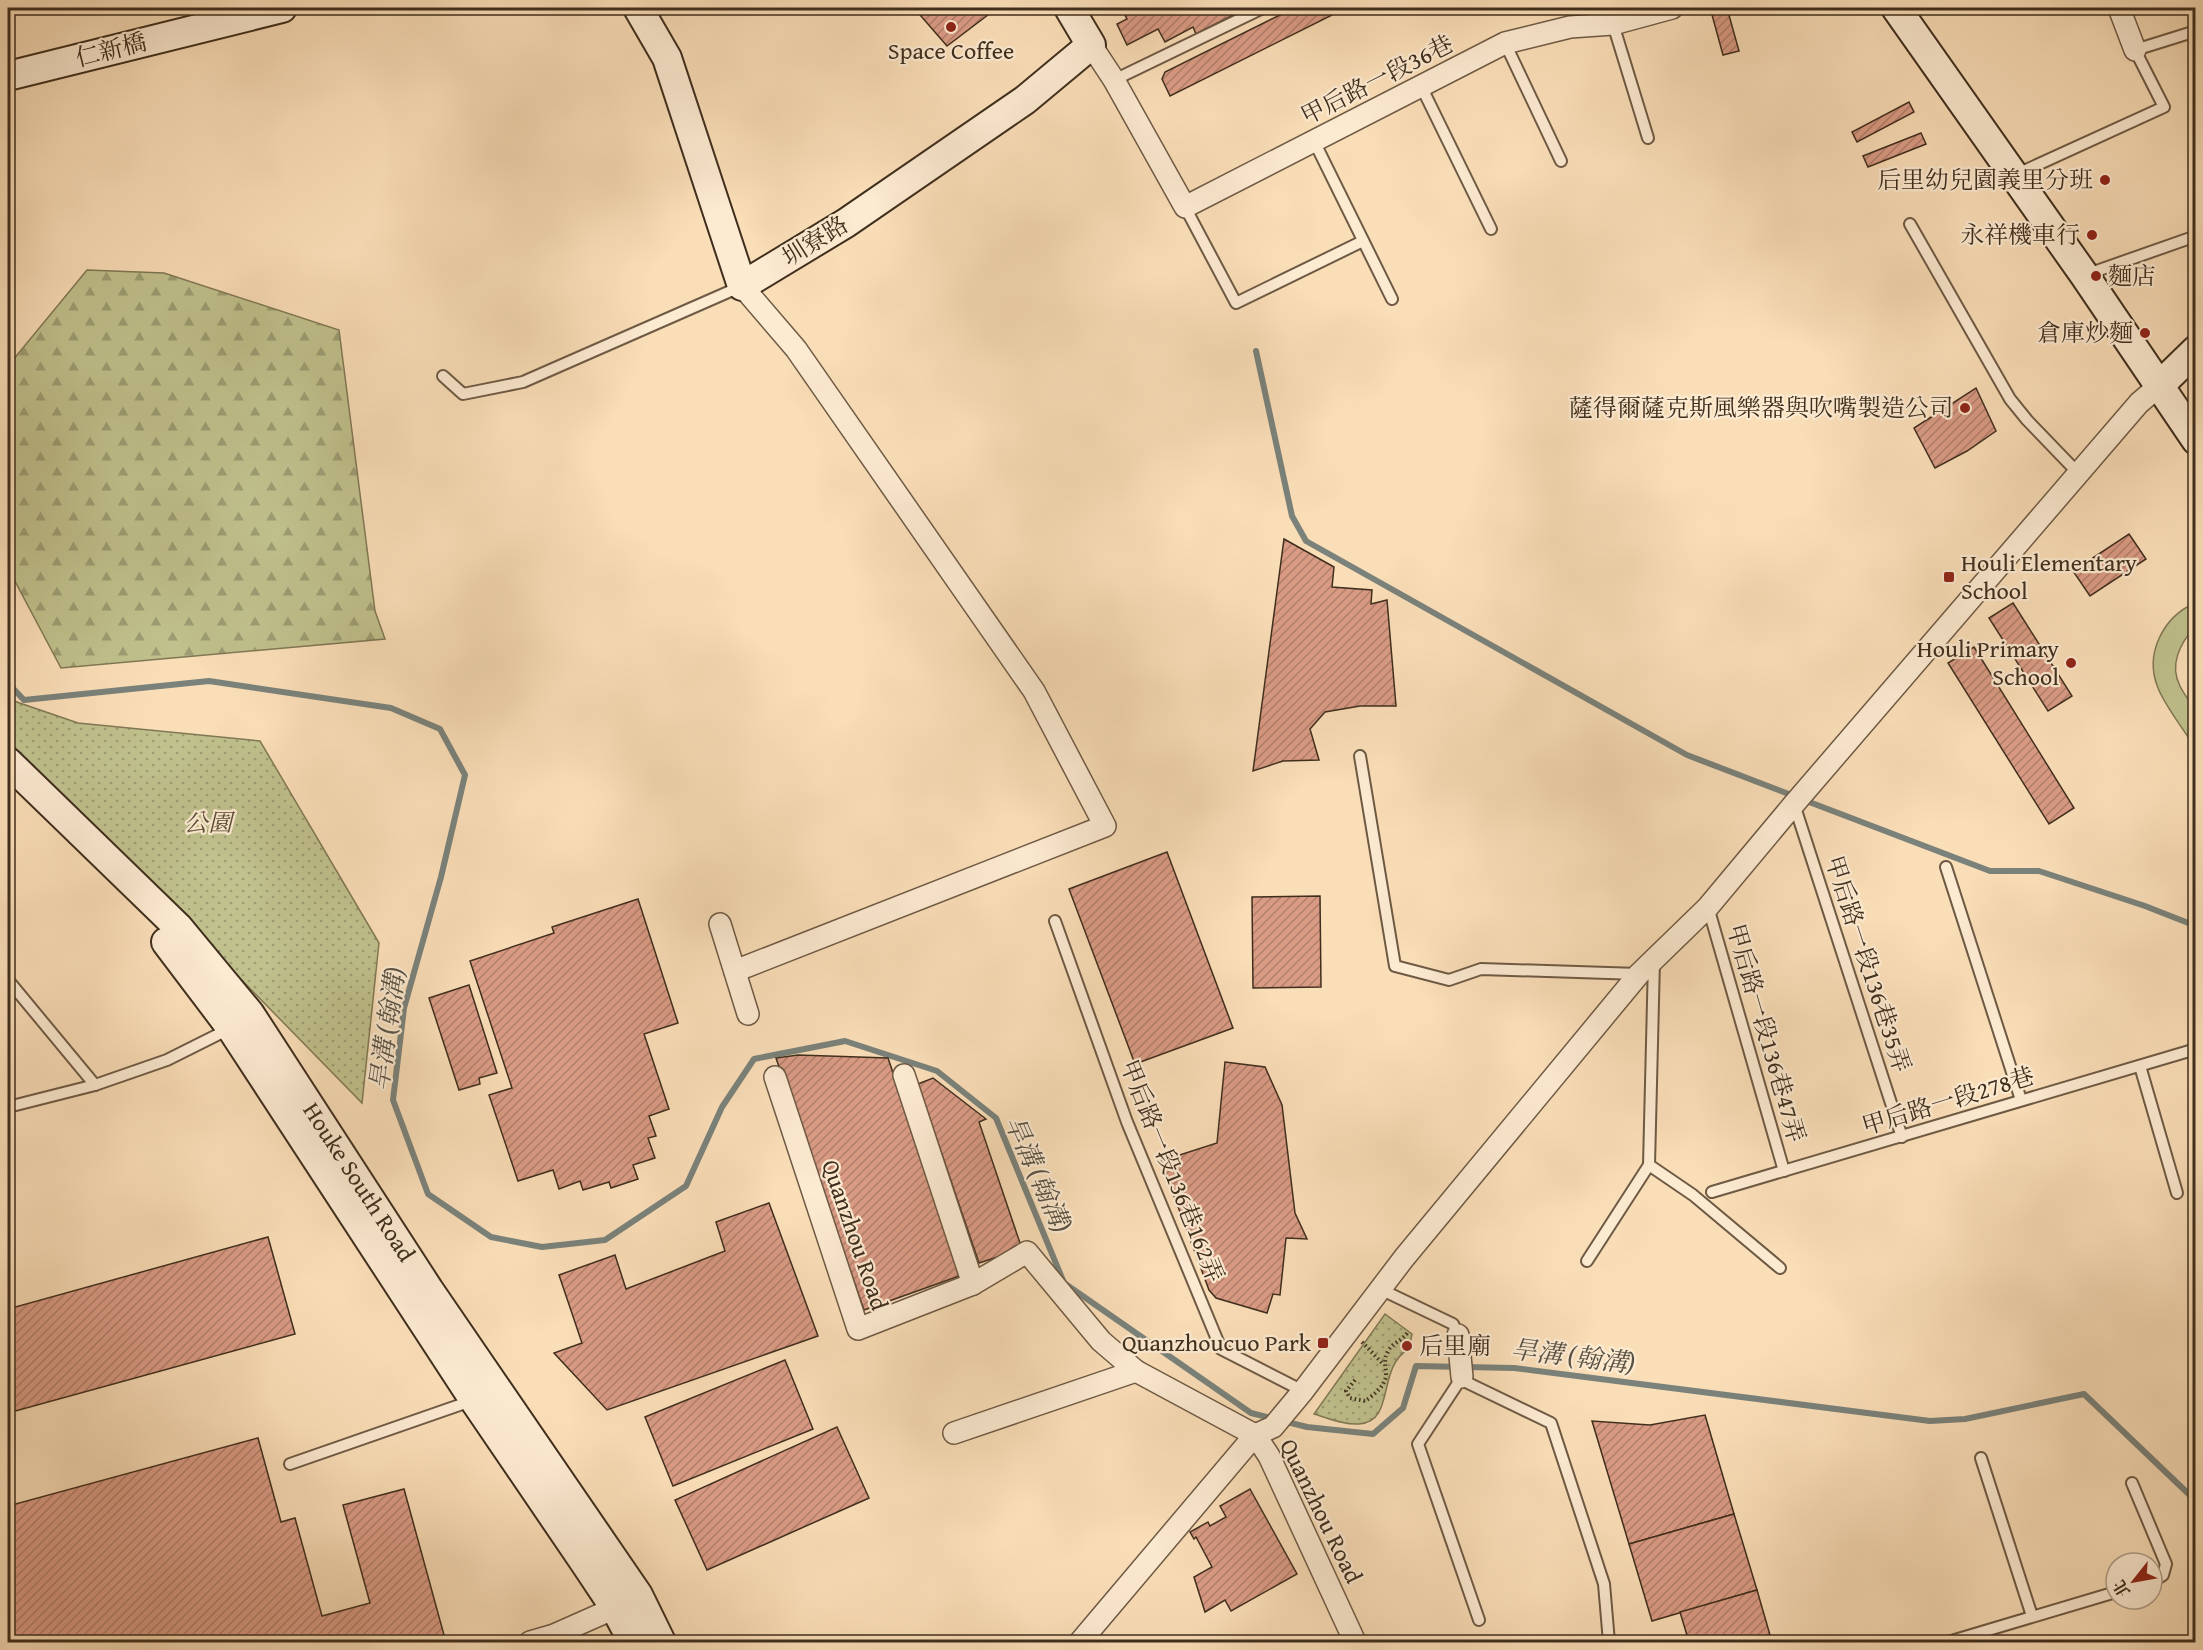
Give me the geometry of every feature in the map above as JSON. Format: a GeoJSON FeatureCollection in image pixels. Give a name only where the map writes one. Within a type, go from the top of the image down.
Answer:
{"type":"FeatureCollection","features":[{"type":"Feature","properties":{"kind":"street","name":"仁新橋"},"geometry":{"type":"LineString","coordinates":[[8,76],[282,8]]}},
{"type":"Feature","properties":{"kind":"street"},"geometry":{"type":"LineString","coordinates":[[638,8],[667,58],[742,286],[796,349],[1034,691],[1105,826],[735,971]]}},
{"type":"Feature","properties":{"kind":"street"},"geometry":{"type":"LineString","coordinates":[[1069,8],[1114,80],[1185,207]]}},
{"type":"Feature","properties":{"kind":"street","name":"甲后路一段36巷"},"geometry":{"type":"LineString","coordinates":[[1185,207],[1506,43],[1570,27],[1613,24],[1672,8]]}},
{"type":"Feature","properties":{"kind":"street"},"geometry":{"type":"LineString","coordinates":[[1896,8],[2085,276],[2196,440]]}},
{"type":"Feature","properties":{"kind":"street"},"geometry":{"type":"LineString","coordinates":[[2119,8],[2135,50]]}},
{"type":"Feature","properties":{"kind":"street","name":"圳寮路"},"geometry":{"type":"LineString","coordinates":[[742,286],[846,223],[1024,100],[1091,45]]}},
{"type":"Feature","properties":{"kind":"street"},"geometry":{"type":"LineString","coordinates":[[1080,1642],[1271,1424],[1303,1391],[1380,1289],[1647,967],[1708,907],[2139,404],[2196,350]]}},
{"type":"Feature","properties":{"kind":"street","name":"Houke South Road"},"geometry":{"type":"LineString","coordinates":[[8,762],[178,927],[429,1290],[626,1601],[633,1642]]}},
{"type":"Feature","properties":{"kind":"street","name":"Houke South Road"},"geometry":{"type":"LineString","coordinates":[[8,784],[96,868],[241,1021],[474,1400],[626,1601],[661,1642]]}},
{"type":"Feature","properties":{"kind":"street"},"geometry":{"type":"LineString","coordinates":[[720,924],[748,1014]]}},
{"type":"Feature","properties":{"kind":"street"},"geometry":{"type":"LineString","coordinates":[[904,1075],[973,1284]]}},
{"type":"Feature","properties":{"kind":"street","name":"Quanzhou Road"},"geometry":{"type":"LineString","coordinates":[[775,1077],[858,1329],[973,1284],[1027,1252],[1101,1341],[1136,1371],[1271,1424],[1269,1456],[1355,1642]]}},
{"type":"Feature","properties":{"kind":"street"},"geometry":{"type":"LineString","coordinates":[[1458,1335],[1462,1377]]}},
{"type":"Feature","properties":{"kind":"street"},"geometry":{"type":"LineString","coordinates":[[954,1433],[1136,1371]]}},
{"type":"Feature","properties":{"kind":"street"},"geometry":{"type":"LineString","coordinates":[[530,1642],[554,1635],[626,1601]]}},
{"type":"Feature","properties":{"kind":"lane"},"geometry":{"type":"LineString","coordinates":[[1114,80],[1263,8]]}},
{"type":"Feature","properties":{"kind":"lane"},"geometry":{"type":"LineString","coordinates":[[1613,24],[1648,138]]}},
{"type":"Feature","properties":{"kind":"lane"},"geometry":{"type":"LineString","coordinates":[[2014,176],[2164,107],[2135,50],[2196,31]]}},
{"type":"Feature","properties":{"kind":"lane"},"geometry":{"type":"LineString","coordinates":[[1506,43],[1561,161]]}},
{"type":"Feature","properties":{"kind":"lane"},"geometry":{"type":"LineString","coordinates":[[1421,86],[1491,229]]}},
{"type":"Feature","properties":{"kind":"lane"},"geometry":{"type":"LineString","coordinates":[[1314,141],[1392,299]]}},
{"type":"Feature","properties":{"kind":"lane"},"geometry":{"type":"LineString","coordinates":[[1185,207],[1236,303],[1363,241]]}},
{"type":"Feature","properties":{"kind":"lane"},"geometry":{"type":"LineString","coordinates":[[1910,224],[2010,399],[2079,474]]}},
{"type":"Feature","properties":{"kind":"lane"},"geometry":{"type":"LineString","coordinates":[[2085,276],[2196,236]]}},
{"type":"Feature","properties":{"kind":"lane"},"geometry":{"type":"LineString","coordinates":[[444,376],[463,394],[523,382],[742,286]]}},
{"type":"Feature","properties":{"kind":"lane"},"geometry":{"type":"LineString","coordinates":[[1360,756],[1395,966],[1449,981],[1481,969],[1647,967],[1649,1165],[1587,1261]]}},
{"type":"Feature","properties":{"kind":"lane","name":"甲后路一段136巷35弄"},"geometry":{"type":"LineString","coordinates":[[1799,799],[1902,1137]]}},
{"type":"Feature","properties":{"kind":"lane"},"geometry":{"type":"LineString","coordinates":[[1946,867],[2021,1100]]}},
{"type":"Feature","properties":{"kind":"lane","name":"甲后路一段136巷47弄"},"geometry":{"type":"LineString","coordinates":[[1708,907],[1784,1171]]}},
{"type":"Feature","properties":{"kind":"lane","name":"甲后路一段136巷162弄"},"geometry":{"type":"LineString","coordinates":[[1055,921],[1127,1122],[1221,1348],[1303,1391]]}},
{"type":"Feature","properties":{"kind":"lane"},"geometry":{"type":"LineString","coordinates":[[8,980],[95,1085]]}},
{"type":"Feature","properties":{"kind":"lane"},"geometry":{"type":"LineString","coordinates":[[8,1107],[95,1085],[167,1060],[241,1021]]}},
{"type":"Feature","properties":{"kind":"lane","name":"甲后路一段278巷"},"geometry":{"type":"LineString","coordinates":[[1712,1192],[2196,1049]]}},
{"type":"Feature","properties":{"kind":"lane"},"geometry":{"type":"LineString","coordinates":[[2140,1066],[2177,1193]]}},
{"type":"Feature","properties":{"kind":"lane"},"geometry":{"type":"LineString","coordinates":[[1649,1165],[1693,1196],[1780,1268]]}},
{"type":"Feature","properties":{"kind":"lane"},"geometry":{"type":"LineString","coordinates":[[1380,1289],[1454,1324],[1458,1335]]}},
{"type":"Feature","properties":{"kind":"lane"},"geometry":{"type":"LineString","coordinates":[[1479,1620],[1418,1444],[1462,1377],[1468,1383],[1551,1423],[1604,1584],[1609,1642]]}},
{"type":"Feature","properties":{"kind":"lane"},"geometry":{"type":"LineString","coordinates":[[290,1464],[474,1400]]}},
{"type":"Feature","properties":{"kind":"lane"},"geometry":{"type":"LineString","coordinates":[[1981,1458],[2032,1616]]}},
{"type":"Feature","properties":{"kind":"lane"},"geometry":{"type":"LineString","coordinates":[[2132,1483],[2161,1551]]}},
{"type":"Feature","properties":{"kind":"lane"},"geometry":{"type":"LineString","coordinates":[[1948,1642],[2104,1595]]}},
{"type":"Feature","properties":{"kind":"path"},"geometry":{"type":"LineString","coordinates":[[1350,1330],[1384,1366]]}},
{"type":"Feature","properties":{"kind":"path"},"geometry":{"type":"LineString","coordinates":[[1355,1380],[1346,1391],[1350,1398],[1365,1401],[1372,1396],[1385,1380],[1385,1356],[1408,1331]]}},
{"type":"Feature","properties":{"kind":"green space"},"geometry":{"type":"Polygon","coordinates":[[[87,270],[164,273],[339,330],[375,611],[385,639],[61,668],[8,568],[8,366],[87,270]]]}},
{"type":"Feature","properties":{"kind":"green space"},"geometry":{"type":"Polygon","coordinates":[[[2195,603],[2195,627],[2181,647],[2176,670],[2180,686],[2196,714],[2195,748],[2161,696],[2154,675],[2153,662],[2159,638],[2166,627],[2174,617],[2195,603]]]}},
{"type":"Feature","properties":{"kind":"green space","name":"公園"},"geometry":{"type":"Polygon","coordinates":[[[8,699],[78,723],[260,741],[379,943],[362,1103],[8,741],[8,699]]]}},
{"type":"Feature","properties":{"kind":"green space"},"geometry":{"type":"Polygon","coordinates":[[[1385,1314],[1412,1334],[1409,1349],[1399,1357],[1392,1368],[1378,1414],[1370,1421],[1353,1424],[1314,1414],[1385,1314]]]}},
{"type":"Feature","properties":{"kind":"building","name":"Space Coffee"},"geometry":{"type":"Polygon","coordinates":[[[914,8],[997,8],[947,46],[914,8]]]}},
{"type":"Feature","properties":{"kind":"building"},"geometry":{"type":"Polygon","coordinates":[[[1121,8],[1247,8],[1196,34],[1193,27],[1165,42],[1158,29],[1127,45],[1117,24],[1127,19],[1121,8]]]}},
{"type":"Feature","properties":{"kind":"building"},"geometry":{"type":"Polygon","coordinates":[[[1294,8],[1346,8],[1170,96],[1162,79],[1165,72],[1294,8]]]}},
{"type":"Feature","properties":{"kind":"building"},"geometry":{"type":"Polygon","coordinates":[[[1727,8],[1739,51],[1723,55],[1711,11],[1727,8]]]}},
{"type":"Feature","properties":{"kind":"building"},"geometry":{"type":"Polygon","coordinates":[[[1909,102],[1914,112],[1857,142],[1852,132],[1909,102]]]}},
{"type":"Feature","properties":{"kind":"building"},"geometry":{"type":"Polygon","coordinates":[[[1921,133],[1926,144],[1868,167],[1863,156],[1921,133]]]}},
{"type":"Feature","properties":{"kind":"building","name":"薩得爾薩克斯風樂器與吹嘴製造公司"},"geometry":{"type":"Polygon","coordinates":[[[1976,388],[1996,431],[1967,451],[1935,468],[1914,428],[1976,388]]]}},
{"type":"Feature","properties":{"kind":"building"},"geometry":{"type":"Polygon","coordinates":[[[2129,534],[2146,559],[2090,596],[2073,571],[2129,534]]]}},
{"type":"Feature","properties":{"kind":"building"},"geometry":{"type":"Polygon","coordinates":[[[1284,539],[1334,567],[1332,587],[1372,590],[1371,604],[1387,600],[1396,706],[1360,706],[1325,712],[1310,729],[1319,760],[1283,761],[1253,771],[1284,539]]]}},
{"type":"Feature","properties":{"kind":"building"},"geometry":{"type":"Polygon","coordinates":[[[2013,603],[2072,696],[2048,711],[1989,618],[2013,603]]]}},
{"type":"Feature","properties":{"kind":"building"},"geometry":{"type":"Polygon","coordinates":[[[1974,647],[2074,808],[2049,824],[1948,663],[1974,647]]]}},
{"type":"Feature","properties":{"kind":"building"},"geometry":{"type":"Polygon","coordinates":[[[1167,852],[1233,1028],[1135,1064],[1069,889],[1167,852]]]}},
{"type":"Feature","properties":{"kind":"building"},"geometry":{"type":"Polygon","coordinates":[[[1320,896],[1321,987],[1253,988],[1252,897],[1320,896]]]}},
{"type":"Feature","properties":{"kind":"building"},"geometry":{"type":"Polygon","coordinates":[[[638,899],[678,1023],[644,1034],[669,1109],[649,1116],[656,1136],[648,1138],[655,1158],[633,1165],[638,1179],[611,1188],[609,1182],[583,1190],[580,1181],[559,1189],[553,1170],[518,1181],[489,1095],[512,1088],[470,961],[554,933],[552,927],[638,899]]]}},
{"type":"Feature","properties":{"kind":"building"},"geometry":{"type":"Polygon","coordinates":[[[469,985],[497,1073],[479,1078],[480,1084],[459,1090],[429,998],[469,985]]]}},
{"type":"Feature","properties":{"kind":"building"},"geometry":{"type":"Polygon","coordinates":[[[798,1055],[888,1058],[962,1275],[864,1310],[776,1058],[798,1055]]]}},
{"type":"Feature","properties":{"kind":"building"},"geometry":{"type":"Polygon","coordinates":[[[1225,1062],[1265,1067],[1282,1105],[1295,1213],[1307,1239],[1286,1238],[1280,1295],[1273,1294],[1267,1313],[1216,1298],[1209,1290],[1161,1161],[1217,1143],[1225,1062]]]}},
{"type":"Feature","properties":{"kind":"building"},"geometry":{"type":"Polygon","coordinates":[[[933,1078],[986,1119],[979,1122],[1022,1249],[979,1263],[918,1084],[933,1078]]]}},
{"type":"Feature","properties":{"kind":"building"},"geometry":{"type":"Polygon","coordinates":[[[769,1203],[818,1336],[607,1410],[554,1353],[582,1343],[559,1275],[615,1255],[626,1289],[725,1251],[716,1222],[769,1203]]]}},
{"type":"Feature","properties":{"kind":"building"},"geometry":{"type":"Polygon","coordinates":[[[268,1237],[295,1334],[8,1413],[8,1309],[268,1237]]]}},
{"type":"Feature","properties":{"kind":"building"},"geometry":{"type":"Polygon","coordinates":[[[785,1360],[813,1429],[673,1486],[645,1417],[785,1360]]]}},
{"type":"Feature","properties":{"kind":"building"},"geometry":{"type":"Polygon","coordinates":[[[1705,1415],[1734,1514],[1629,1544],[1592,1421],[1650,1425],[1705,1415]]]}},
{"type":"Feature","properties":{"kind":"building"},"geometry":{"type":"Polygon","coordinates":[[[837,1427],[869,1498],[707,1570],[675,1500],[837,1427]]]}},
{"type":"Feature","properties":{"kind":"building"},"geometry":{"type":"Polygon","coordinates":[[[258,1438],[281,1522],[295,1518],[322,1616],[370,1603],[343,1505],[404,1489],[444,1635],[417,1642],[8,1642],[8,1506],[258,1438]]]}},
{"type":"Feature","properties":{"kind":"building"},"geometry":{"type":"Polygon","coordinates":[[[1250,1489],[1297,1574],[1231,1611],[1225,1600],[1205,1612],[1194,1577],[1212,1567],[1196,1537],[1194,1539],[1190,1532],[1208,1522],[1210,1526],[1226,1517],[1220,1506],[1250,1489]]]}},
{"type":"Feature","properties":{"kind":"building"},"geometry":{"type":"Polygon","coordinates":[[[1734,1514],[1757,1590],[1652,1621],[1629,1544],[1734,1514]]]}},
{"type":"Feature","properties":{"kind":"building"},"geometry":{"type":"Polygon","coordinates":[[[1757,1590],[1772,1642],[1689,1642],[1680,1612],[1757,1590]]]}},
{"type":"Feature","properties":{"kind":"waterway"},"geometry":{"type":"LineString","coordinates":[[1256,351],[1292,516],[1306,541],[1687,755],[1794,796]]}},
{"type":"Feature","properties":{"kind":"waterway","name":"旱溝 (翰溝)"},"geometry":{"type":"LineString","coordinates":[[8,683],[24,700],[209,681],[391,708],[440,729],[465,775],[441,877],[404,1008],[393,1100],[428,1194],[491,1237],[542,1247],[605,1240],[686,1186],[722,1107],[754,1059],[845,1041],[937,1071],[996,1118],[1064,1283],[1251,1413],[1307,1427],[1373,1434],[1403,1408],[1416,1366],[1514,1368],[1930,1421],[1965,1419],[2084,1394],[2196,1501]]}},
{"type":"Feature","properties":{"kind":"waterway"},"geometry":{"type":"LineString","coordinates":[[1804,800],[1990,871],[2039,871],[2145,906],[2196,926]]}},
{"type":"Feature","properties":{"kind":"railway"},"geometry":{"type":"LineString","coordinates":[[8,14],[38,8]]}},
{"type":"Feature","properties":{"kind":"place","name":"Space Coffee"},"geometry":{"type":"Point","coordinates":[951,27]}},
{"type":"Feature","properties":{"kind":"place","name":"后里幼兒園義里分班"},"geometry":{"type":"Point","coordinates":[2105,180]}},
{"type":"Feature","properties":{"kind":"place","name":"永祥機車行"},"geometry":{"type":"Point","coordinates":[2092,235]}},
{"type":"Feature","properties":{"kind":"place","name":"麵店"},"geometry":{"type":"Point","coordinates":[2096,276]}},
{"type":"Feature","properties":{"kind":"place","name":"倉庫炒麵"},"geometry":{"type":"Point","coordinates":[2145,333]}},
{"type":"Feature","properties":{"kind":"place","name":"薩得爾薩克斯風樂器與吹嘴製造公司"},"geometry":{"type":"Point","coordinates":[1965,408]}},
{"type":"Feature","properties":{"kind":"place","name":"Houli Elementary School"},"geometry":{"type":"Point","coordinates":[1949,577]}},
{"type":"Feature","properties":{"kind":"place","name":"Houli Primary School"},"geometry":{"type":"Point","coordinates":[2071,663]}},
{"type":"Feature","properties":{"kind":"place","name":"Quanzhoucuo Park"},"geometry":{"type":"Point","coordinates":[1323,1343]}},
{"type":"Feature","properties":{"kind":"place","name":"后里廟"},"geometry":{"type":"Point","coordinates":[1407,1346]}}]}
